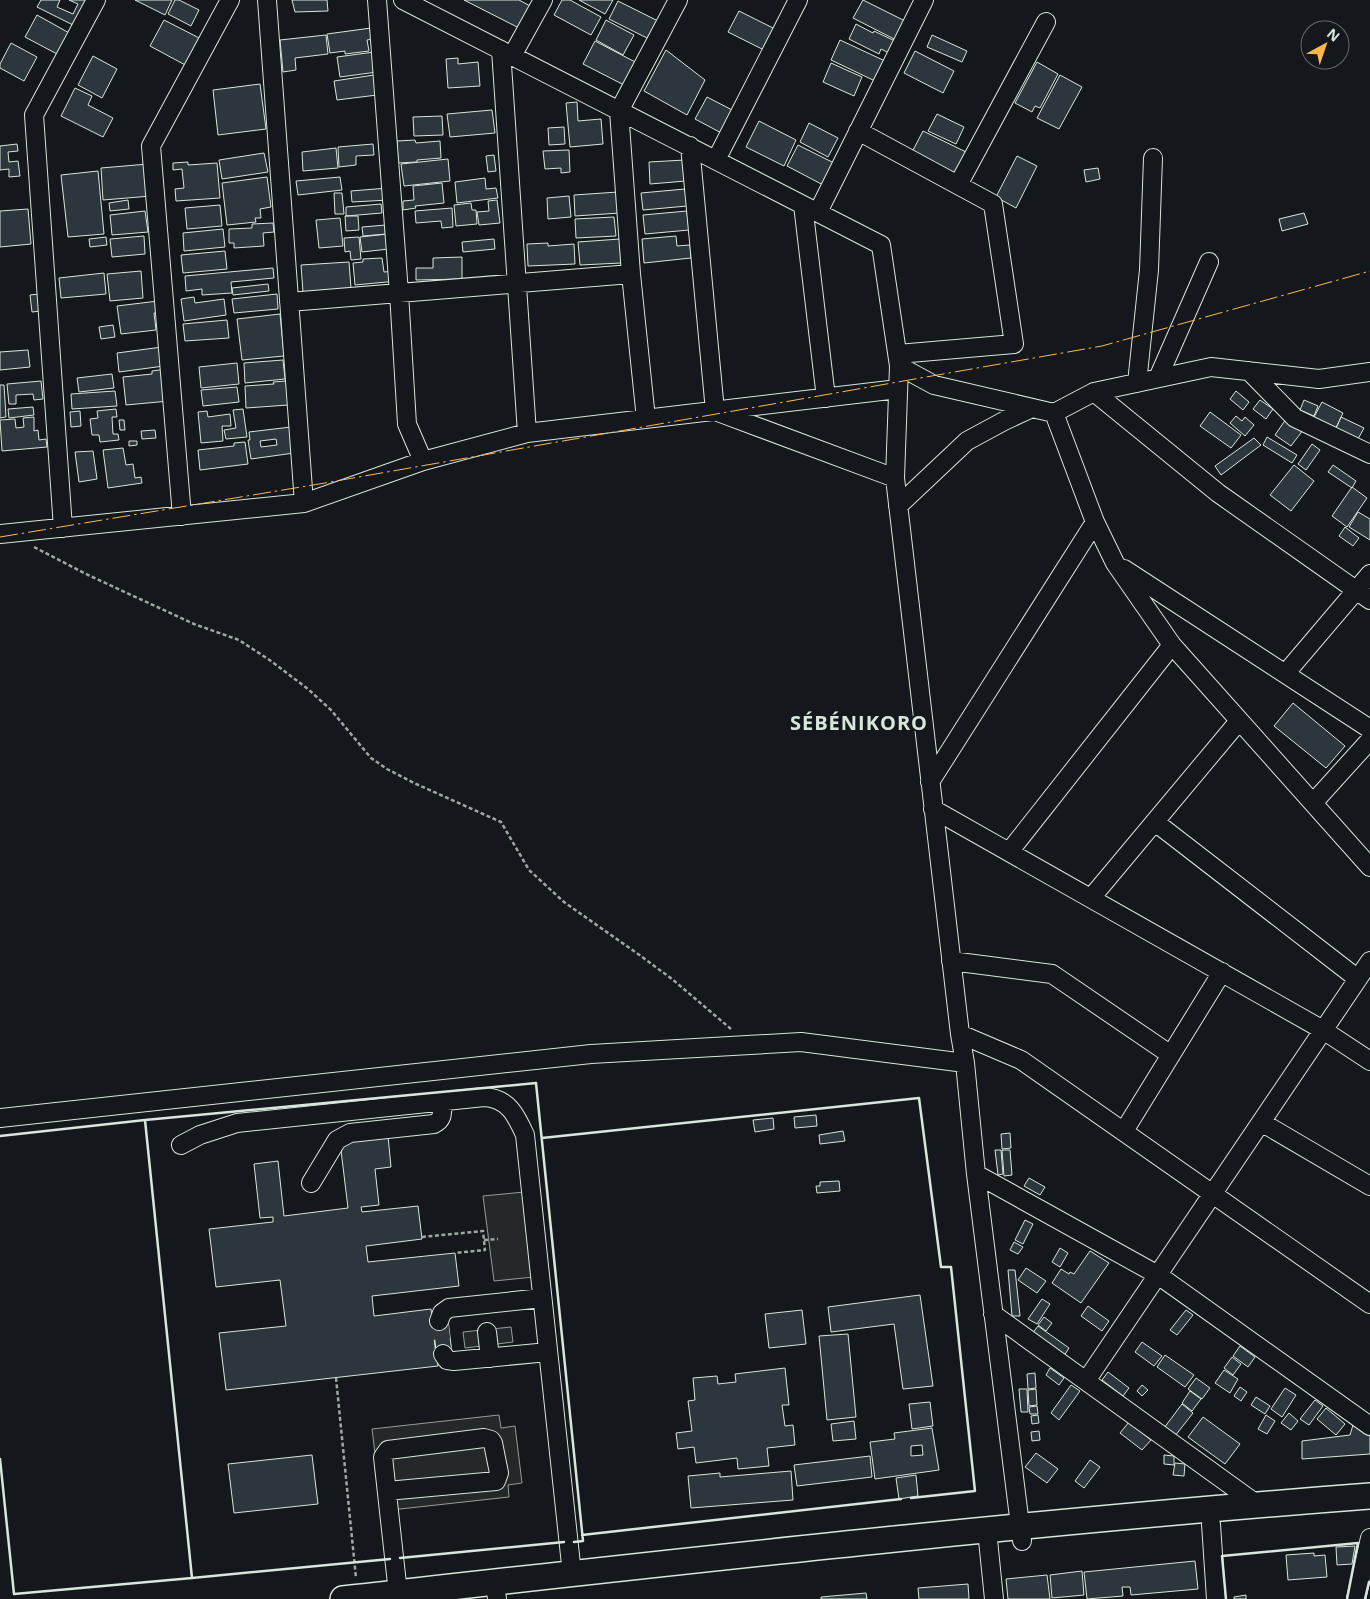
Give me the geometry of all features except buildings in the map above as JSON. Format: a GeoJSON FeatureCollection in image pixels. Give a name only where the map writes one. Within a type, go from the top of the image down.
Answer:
{"type":"FeatureCollection","features":[{"type":"Feature","properties":{"kind":"highway"},"geometry":{"type":"LineString","coordinates":[[497,1593],[572,1574],[1021,1534],[1258,1504],[1370,1496]]}},
{"type":"Feature","properties":{"kind":"highway"},"geometry":{"type":"LineString","coordinates":[[1021,1534],[1211,1524],[1370,1510]]}},
{"type":"Feature","properties":{"kind":"highway"},"geometry":{"type":"LineString","coordinates":[[350,1598],[398,1593],[497,1593],[988,1537]]}},
{"type":"Feature","properties":{"kind":"street"},"geometry":{"type":"LineString","coordinates":[[63,528],[34,115],[96,0]]}},
{"type":"Feature","properties":{"kind":"street"},"geometry":{"type":"LineString","coordinates":[[182,516],[151,146],[230,0]]}},
{"type":"Feature","properties":{"kind":"street"},"geometry":{"type":"LineString","coordinates":[[267,0],[304,503]]}},
{"type":"Feature","properties":{"kind":"street"},"geometry":{"type":"LineString","coordinates":[[377,0],[407,424],[423,461]]}},
{"type":"Feature","properties":{"kind":"street"},"geometry":{"type":"LineString","coordinates":[[527,432],[516,283],[506,53],[543,0]]}},
{"type":"Feature","properties":{"kind":"street"},"geometry":{"type":"LineString","coordinates":[[646,419],[631,274],[619,111],[678,0]]}},
{"type":"Feature","properties":{"kind":"street"},"geometry":{"type":"LineString","coordinates":[[716,160],[798,0]]}},
{"type":"Feature","properties":{"kind":"street"},"geometry":{"type":"LineString","coordinates":[[826,398],[810,208],[858,131],[924,0]]}},
{"type":"Feature","properties":{"kind":"street"},"geometry":{"type":"LineString","coordinates":[[414,3],[506,53],[881,244],[899,360],[895,478],[898,506],[951,961],[965,1063],[976,1174],[1021,1534]]}},
{"type":"Feature","properties":{"kind":"street"},"geometry":{"type":"LineString","coordinates":[[958,185],[1046,22]]}},
{"type":"Feature","properties":{"kind":"street"},"geometry":{"type":"LineString","coordinates":[[858,131],[994,204],[1014,344],[899,360]]}},
{"type":"Feature","properties":{"kind":"street"},"geometry":{"type":"LineString","coordinates":[[690,146],[715,411]]}},
{"type":"Feature","properties":{"kind":"street"},"geometry":{"type":"LineString","coordinates":[[1137,383],[1149,270],[1154,158]]}},
{"type":"Feature","properties":{"kind":"street"},"geometry":{"type":"LineString","coordinates":[[1158,378],[1209,262]]}},
{"type":"Feature","properties":{"kind":"street"},"geometry":{"type":"LineString","coordinates":[[289,302],[631,274]]}},
{"type":"Feature","properties":{"kind":"street"},"geometry":{"type":"LineString","coordinates":[[899,360],[934,385],[1054,414],[1094,392],[1211,366],[1319,379],[1370,372]]}},
{"type":"Feature","properties":{"kind":"street"},"geometry":{"type":"LineString","coordinates":[[1249,371],[1295,418],[1370,454]]}},
{"type":"Feature","properties":{"kind":"street"},"geometry":{"type":"LineString","coordinates":[[4,534],[304,503],[423,461],[527,432],[898,389]]}},
{"type":"Feature","properties":{"kind":"street"},"geometry":{"type":"LineString","coordinates":[[1094,392],[1218,494],[1363,595]]}},
{"type":"Feature","properties":{"kind":"street"},"geometry":{"type":"LineString","coordinates":[[898,506],[967,441],[1032,408]]}},
{"type":"Feature","properties":{"kind":"street"},"geometry":{"type":"LineString","coordinates":[[715,411],[895,478]]}},
{"type":"Feature","properties":{"kind":"street"},"geometry":{"type":"LineString","coordinates":[[1054,414],[1095,522],[1115,563],[1172,645],[1370,867]]}},
{"type":"Feature","properties":{"kind":"street"},"geometry":{"type":"LineString","coordinates":[[930,782],[1095,522]]}},
{"type":"Feature","properties":{"kind":"street"},"geometry":{"type":"LineString","coordinates":[[1115,563],[1370,729]]}},
{"type":"Feature","properties":{"kind":"street"},"geometry":{"type":"LineString","coordinates":[[1285,674],[1363,595],[1370,574]]}},
{"type":"Feature","properties":{"kind":"street"},"geometry":{"type":"LineString","coordinates":[[1009,852],[1172,645]]}},
{"type":"Feature","properties":{"kind":"street"},"geometry":{"type":"LineString","coordinates":[[1091,898],[1240,721]]}},
{"type":"Feature","properties":{"kind":"street"},"geometry":{"type":"LineString","coordinates":[[1313,803],[1370,740]]}},
{"type":"Feature","properties":{"kind":"street"},"geometry":{"type":"LineString","coordinates":[[934,809],[1324,1030],[1370,1061]]}},
{"type":"Feature","properties":{"kind":"street"},"geometry":{"type":"LineString","coordinates":[[1155,822],[1358,979]]}},
{"type":"Feature","properties":{"kind":"street"},"geometry":{"type":"LineString","coordinates":[[951,961],[1052,974],[1171,1054]]}},
{"type":"Feature","properties":{"kind":"street"},"geometry":{"type":"LineString","coordinates":[[1086,1381],[1370,961]]}},
{"type":"Feature","properties":{"kind":"street"},"geometry":{"type":"LineString","coordinates":[[1124,1131],[1222,972]]}},
{"type":"Feature","properties":{"kind":"street"},"geometry":{"type":"LineString","coordinates":[[960,1034],[1021,1060],[1370,1304]]}},
{"type":"Feature","properties":{"kind":"street"},"geometry":{"type":"LineString","coordinates":[[0,1118],[591,1054],[801,1042],[965,1063]]}},
{"type":"Feature","properties":{"kind":"street"},"geometry":{"type":"LineString","coordinates":[[181,1145],[200,1135],[237,1123],[494,1097],[505,1103],[519,1121],[525,1135],[572,1574]]}},
{"type":"Feature","properties":{"kind":"street"},"geometry":{"type":"LineString","coordinates":[[311,1183],[337,1140],[343,1136],[350,1133],[434,1124],[439,1122],[442,1116],[442,1102]]}},
{"type":"Feature","properties":{"kind":"street"},"geometry":{"type":"LineString","coordinates":[[1261,1122],[1370,1186]]}},
{"type":"Feature","properties":{"kind":"street"},"geometry":{"type":"LineString","coordinates":[[976,1174],[1158,1275],[1370,1426]]}},
{"type":"Feature","properties":{"kind":"street"},"geometry":{"type":"LineString","coordinates":[[439,1321],[442,1314],[449,1308],[542,1298]]}},
{"type":"Feature","properties":{"kind":"street"},"geometry":{"type":"LineString","coordinates":[[994,1314],[1258,1504]]}},
{"type":"Feature","properties":{"kind":"street"},"geometry":{"type":"LineString","coordinates":[[487,1332],[490,1358]]}},
{"type":"Feature","properties":{"kind":"street"},"geometry":{"type":"LineString","coordinates":[[443,1354],[447,1360],[454,1361],[548,1352]]}},
{"type":"Feature","properties":{"kind":"street"},"geometry":{"type":"LineString","coordinates":[[386,1491],[496,1481],[499,1473],[493,1443],[491,1440],[484,1438],[388,1450],[383,1457],[386,1491],[398,1593]]}},
{"type":"Feature","properties":{"kind":"street"},"geometry":{"type":"LineString","coordinates":[[1211,1524],[1216,1599]]}},
{"type":"Feature","properties":{"kind":"street"},"geometry":{"type":"LineString","coordinates":[[988,1537],[994,1599]]}},
{"type":"Feature","properties":{"kind":"street"},"geometry":{"type":"LineString","coordinates":[[1356,1599],[1370,1538]]}},
{"type":"Feature","properties":{"kind":"path"},"geometry":{"type":"LineString","coordinates":[[4,534],[194,624],[239,640],[271,661],[308,689],[331,710],[371,758],[414,783],[501,822],[529,870],[564,902],[672,979],[749,1045]]}},
{"type":"Feature","properties":{"kind":"path"},"geometry":{"type":"LineString","coordinates":[[422,1237],[483,1231],[485,1250],[455,1254]]}},
{"type":"Feature","properties":{"kind":"path"},"geometry":{"type":"LineString","coordinates":[[484,1240],[498,1239]]}},
{"type":"Feature","properties":{"kind":"path"},"geometry":{"type":"LineString","coordinates":[[336,1378],[350,1598]]}},
{"type":"Feature","properties":{"kind":"shaded area"},"geometry":{"type":"Polygon","coordinates":[[[524,1192],[534,1277],[494,1281],[483,1196],[524,1192]]]}},
{"type":"Feature","properties":{"kind":"shaded area"},"geometry":{"type":"Polygon","coordinates":[[[511,1327],[513,1342],[465,1348],[463,1332],[511,1327]]]}},
{"type":"Feature","properties":{"kind":"shaded area"},"geometry":{"type":"Polygon","coordinates":[[[499,1415],[501,1428],[515,1426],[522,1483],[508,1485],[509,1497],[382,1511],[372,1429],[499,1415]]]}},
{"type":"Feature","properties":{"kind":"tunnel"},"geometry":{"type":"LineString","coordinates":[[439,1321],[443,1354]]}},
{"type":"Feature","properties":{"kind":"wall"},"geometry":{"type":"LineString","coordinates":[[0,1136],[145,1120],[536,1083],[583,1541],[574,1542]]}},
{"type":"Feature","properties":{"kind":"wall"},"geometry":{"type":"LineString","coordinates":[[542,1138],[919,1098],[941,1267],[951,1267],[975,1491],[911,1498]]}},
{"type":"Feature","properties":{"kind":"wall"},"geometry":{"type":"LineString","coordinates":[[145,1120],[192,1578],[390,1559]]}},
{"type":"Feature","properties":{"kind":"wall"},"geometry":{"type":"LineString","coordinates":[[0,1459],[14,1594],[192,1578]]}},
{"type":"Feature","properties":{"kind":"wall"},"geometry":{"type":"LineString","coordinates":[[582,1535],[901,1499]]}},
{"type":"Feature","properties":{"kind":"wall"},"geometry":{"type":"LineString","coordinates":[[400,1558],[564,1542]]}},
{"type":"Feature","properties":{"kind":"wall"},"geometry":{"type":"LineString","coordinates":[[1226,1599],[1222,1556],[1358,1543],[1347,1599]]}},
{"type":"Feature","properties":{"kind":"wall"},"geometry":{"type":"LineString","coordinates":[[1365,1599],[1369,1582]]}},
{"type":"Feature","properties":{"kind":"power"},"geometry":{"type":"LineString","coordinates":[[0,537],[319,484],[1102,346],[1370,271]]}},
{"type":"Feature","properties":{"kind":"district","name":"SÉBÉNIKORO"},"geometry":{"type":"Point","coordinates":[859,722]}}]}
